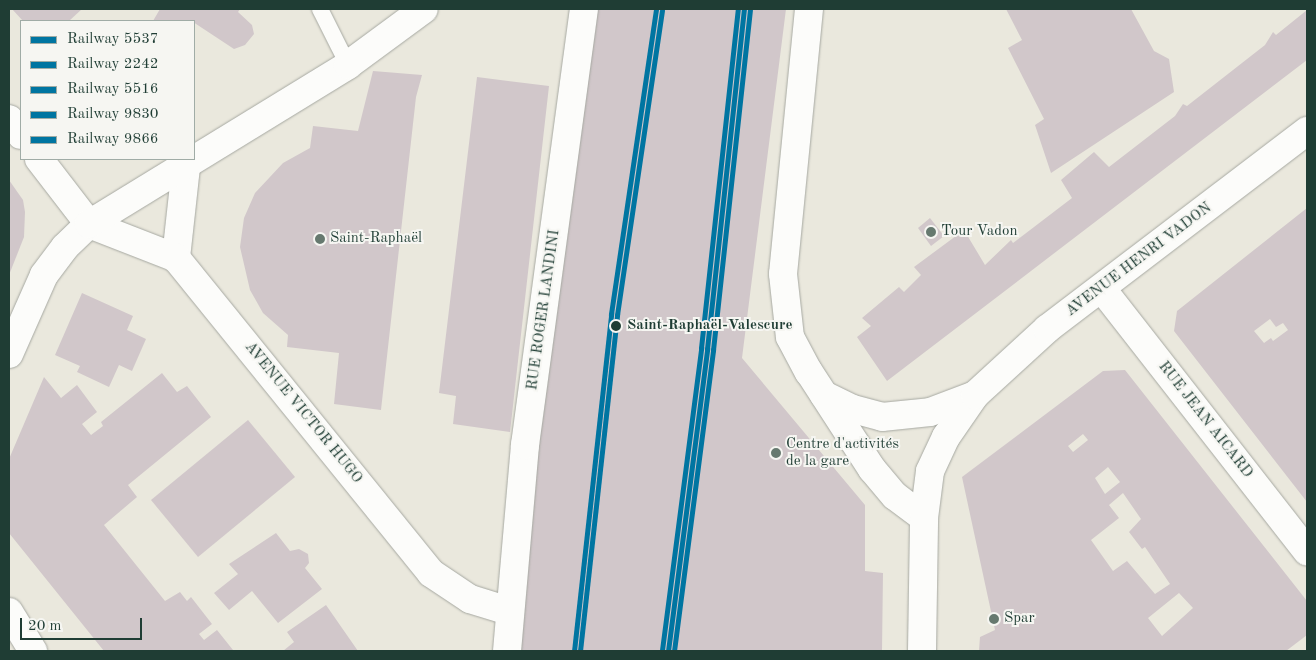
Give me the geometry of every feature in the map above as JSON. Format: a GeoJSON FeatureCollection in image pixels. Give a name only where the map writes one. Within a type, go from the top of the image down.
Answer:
{"type":"FeatureCollection","features":[{"type":"Feature","properties":{"kind":"street"},"geometry":{"type":"LineString","coordinates":[[9,354],[44,275],[65,247],[89,224],[186,167],[348,66],[424,9]]}},
{"type":"Feature","properties":{"kind":"street","name":"RUE ROGER LANDINI"},"geometry":{"type":"LineString","coordinates":[[508,651],[509,611],[525,445],[584,9]]}},
{"type":"Feature","properties":{"kind":"street"},"geometry":{"type":"LineString","coordinates":[[809,9],[783,274],[790,337],[824,395],[872,469],[896,496],[924,518]]}},
{"type":"Feature","properties":{"kind":"street"},"geometry":{"type":"LineString","coordinates":[[9,119],[20,134]]}},
{"type":"Feature","properties":{"kind":"street","name":"AVENUE HENRI VADON"},"geometry":{"type":"LineString","coordinates":[[974,395],[1047,329],[1307,131]]}},
{"type":"Feature","properties":{"kind":"street"},"geometry":{"type":"LineString","coordinates":[[40,160],[89,224],[176,258],[186,167]]}},
{"type":"Feature","properties":{"kind":"street","name":"AVENUE VICTOR HUGO"},"geometry":{"type":"LineString","coordinates":[[176,258],[431,573],[470,599],[509,611]]}},
{"type":"Feature","properties":{"kind":"street","name":"RUE JEAN AICARD"},"geometry":{"type":"LineString","coordinates":[[1102,289],[1307,551]]}},
{"type":"Feature","properties":{"kind":"street"},"geometry":{"type":"LineString","coordinates":[[824,395],[853,409],[882,417],[930,412],[974,395]]}},
{"type":"Feature","properties":{"kind":"street"},"geometry":{"type":"LineString","coordinates":[[922,651],[924,518],[930,472],[946,437],[974,395]]}},
{"type":"Feature","properties":{"kind":"street"},"geometry":{"type":"LineString","coordinates":[[9,612],[33,651]]}},
{"type":"Feature","properties":{"kind":"lane"},"geometry":{"type":"LineString","coordinates":[[320,9],[348,66]]}},
{"type":"Feature","properties":{"kind":"building"},"geometry":{"type":"Polygon","coordinates":[[[12,9],[82,9],[70,20],[22,20],[12,9]]]}},
{"type":"Feature","properties":{"kind":"building"},"geometry":{"type":"Polygon","coordinates":[[[160,9],[240,9],[238,12],[252,25],[254,34],[245,45],[234,49],[195,23],[195,20],[154,20],[160,9]]]}},
{"type":"Feature","properties":{"kind":"building"},"geometry":{"type":"Polygon","coordinates":[[[595,9],[786,9],[742,358],[865,505],[865,571],[883,573],[882,651],[515,651],[531,453],[595,9]]]}},
{"type":"Feature","properties":{"kind":"building"},"geometry":{"type":"Polygon","coordinates":[[[1006,9],[1131,9],[1154,51],[1169,59],[1174,92],[1051,173],[1035,125],[1044,119],[1008,48],[1022,40],[1006,9]]]}},
{"type":"Feature","properties":{"kind":"building"},"geometry":{"type":"Polygon","coordinates":[[[1307,10],[1307,60],[887,381],[857,337],[871,326],[862,318],[899,287],[904,292],[921,275],[914,267],[964,230],[985,265],[1011,240],[1013,243],[1072,198],[1061,180],[1094,152],[1109,167],[1175,116],[1183,104],[1187,106],[1265,45],[1273,32],[1276,35],[1307,10]]]}},
{"type":"Feature","properties":{"kind":"building","name":"Saint-Raphaël"},"geometry":{"type":"Polygon","coordinates":[[[373,71],[422,75],[416,97],[381,410],[334,404],[339,353],[287,347],[288,335],[263,313],[250,290],[240,247],[244,218],[255,193],[283,163],[310,148],[313,126],[358,131],[373,71]]]}},
{"type":"Feature","properties":{"kind":"building"},"geometry":{"type":"Polygon","coordinates":[[[477,77],[549,86],[510,432],[453,424],[456,396],[439,393],[477,77]]]}},
{"type":"Feature","properties":{"kind":"building"},"geometry":{"type":"Polygon","coordinates":[[[9,180],[23,200],[25,212],[24,237],[9,275],[9,180]]]}},
{"type":"Feature","properties":{"kind":"building"},"geometry":{"type":"Polygon","coordinates":[[[1307,208],[1307,502],[1174,331],[1177,311],[1307,208]],[[1270,319],[1254,331],[1264,343],[1271,338],[1273,341],[1288,330],[1283,323],[1276,327],[1270,319]]]}},
{"type":"Feature","properties":{"kind":"building","name":"Tour Vadon"},"geometry":{"type":"Polygon","coordinates":[[[930,218],[944,236],[931,246],[918,228],[930,218]]]}},
{"type":"Feature","properties":{"kind":"building"},"geometry":{"type":"Polygon","coordinates":[[[82,293],[133,316],[127,330],[146,339],[132,371],[119,365],[109,387],[77,372],[80,366],[55,355],[82,293]]]}},
{"type":"Feature","properties":{"kind":"building"},"geometry":{"type":"Polygon","coordinates":[[[1125,370],[1307,601],[1307,635],[1286,651],[979,651],[980,637],[995,630],[962,477],[1103,371],[1125,370]],[[1083,434],[1068,446],[1073,452],[1088,440],[1083,434]],[[1108,467],[1095,478],[1105,494],[1120,482],[1108,467]],[[1123,493],[1109,505],[1119,518],[1091,540],[1113,571],[1127,561],[1155,594],[1170,584],[1145,547],[1142,549],[1129,532],[1141,519],[1123,493]],[[1179,593],[1148,618],[1162,636],[1193,608],[1179,593]]]}},
{"type":"Feature","properties":{"kind":"building"},"geometry":{"type":"Polygon","coordinates":[[[162,373],[177,392],[187,386],[211,417],[128,485],[137,497],[104,525],[165,601],[180,592],[187,601],[191,597],[212,624],[199,634],[204,640],[217,630],[233,650],[231,651],[104,651],[9,533],[9,459],[44,377],[61,398],[77,385],[97,412],[82,424],[91,435],[103,426],[101,422],[162,373]]]}},
{"type":"Feature","properties":{"kind":"building"},"geometry":{"type":"Polygon","coordinates":[[[248,420],[295,477],[198,557],[151,500],[248,420]]]}},
{"type":"Feature","properties":{"kind":"building"},"geometry":{"type":"Polygon","coordinates":[[[276,533],[290,551],[299,549],[308,554],[309,563],[305,568],[322,589],[278,623],[252,591],[229,610],[214,593],[238,574],[229,564],[276,533]]]}},
{"type":"Feature","properties":{"kind":"building"},"geometry":{"type":"Polygon","coordinates":[[[326,605],[358,651],[283,651],[294,642],[287,632],[326,605]]]}},
{"type":"Feature","properties":{"kind":"rail line","name":"5537"},"geometry":{"type":"LineString","coordinates":[[574,651],[611,314],[656,9]]}},
{"type":"Feature","properties":{"kind":"rail line","name":"9866"},"geometry":{"type":"LineString","coordinates":[[662,650],[701,348],[738,9]]}},
{"type":"Feature","properties":{"kind":"rail line","name":"2242"},"geometry":{"type":"LineString","coordinates":[[668,651],[707,349],[744,9]]}},
{"type":"Feature","properties":{"kind":"rail line","name":"9830"},"geometry":{"type":"LineString","coordinates":[[580,651],[617,315],[662,10]]}},
{"type":"Feature","properties":{"kind":"rail line","name":"5516"},"geometry":{"type":"LineString","coordinates":[[674,651],[713,350],[750,10]]}},
{"type":"Feature","properties":{"kind":"place","name":"Tour Vadon"},"geometry":{"type":"Point","coordinates":[931,232]}},
{"type":"Feature","properties":{"kind":"place","name":"Saint-Raphaël"},"geometry":{"type":"Point","coordinates":[320,239]}},
{"type":"Feature","properties":{"kind":"place","name":"Saint-Raphaël-Valescure"},"geometry":{"type":"Point","coordinates":[616,326]}},
{"type":"Feature","properties":{"kind":"place","name":"Centre d'activités de la gare"},"geometry":{"type":"Point","coordinates":[776,453]}},
{"type":"Feature","properties":{"kind":"place","name":"Spar"},"geometry":{"type":"Point","coordinates":[994,619]}}]}
